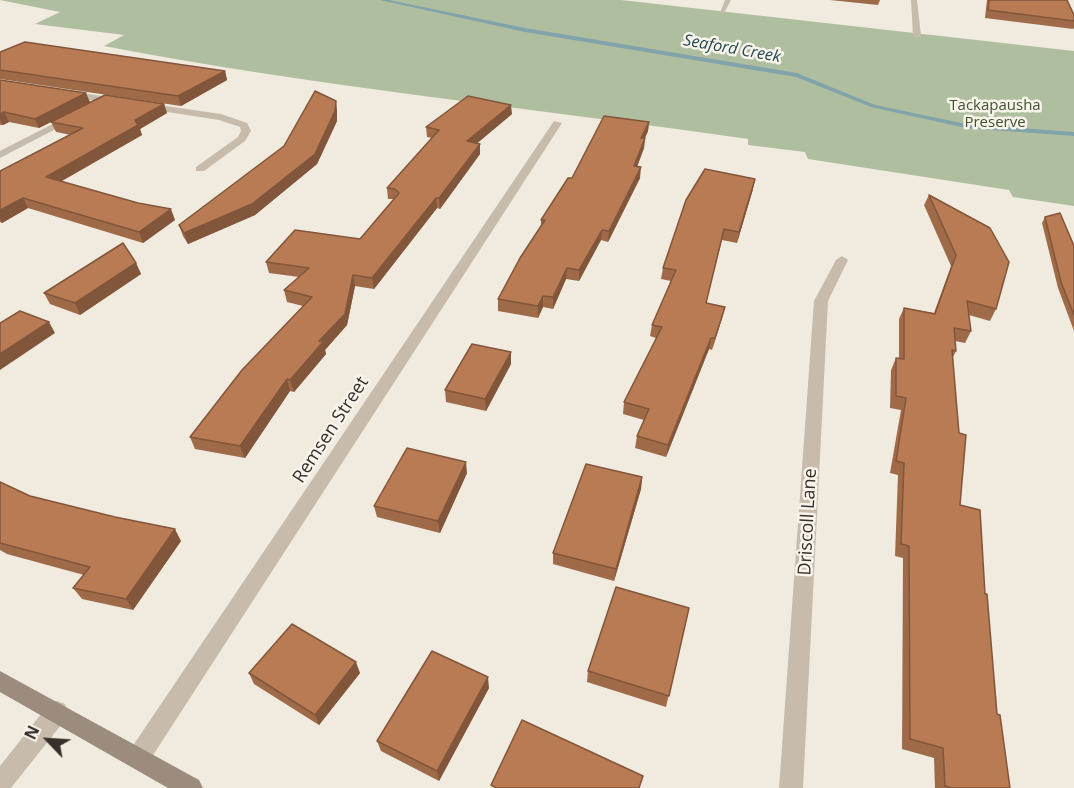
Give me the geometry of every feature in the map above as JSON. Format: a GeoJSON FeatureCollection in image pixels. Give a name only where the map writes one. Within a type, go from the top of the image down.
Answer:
{"type":"FeatureCollection","features":[{"type":"Feature","properties":{"kind":"street"},"geometry":{"type":"LineString","coordinates":[[722,12],[728,0]]}},
{"type":"Feature","properties":{"kind":"street"},"geometry":{"type":"LineString","coordinates":[[915,0],[917,36]]}},
{"type":"Feature","properties":{"kind":"street"},"geometry":{"type":"LineString","coordinates":[[58,93],[128,103]]}},
{"type":"Feature","properties":{"kind":"street"},"geometry":{"type":"LineString","coordinates":[[94,105],[105,100]]}},
{"type":"Feature","properties":{"kind":"street"},"geometry":{"type":"LineString","coordinates":[[140,105],[221,117],[244,125],[246,131],[242,139],[200,169]]}},
{"type":"Feature","properties":{"kind":"street"},"geometry":{"type":"LineString","coordinates":[[0,155],[84,111]]}},
{"type":"Feature","properties":{"kind":"street","name":"Remsen Street"},"geometry":{"type":"LineString","coordinates":[[138,758],[557,123]]}},
{"type":"Feature","properties":{"kind":"street","name":"Driscoll Lane"},"geometry":{"type":"LineString","coordinates":[[791,788],[821,301],[842,260]]}},
{"type":"Feature","properties":{"kind":"street"},"geometry":{"type":"LineString","coordinates":[[0,681],[191,788]]}},
{"type":"Feature","properties":{"kind":"street"},"geometry":{"type":"LineString","coordinates":[[0,784],[57,712]]}},
{"type":"Feature","properties":{"kind":"green space","name":"Tackapausha Preserve"},"geometry":{"type":"Polygon","coordinates":[[[0,0],[621,0],[1074,51],[1074,206],[1013,197],[1009,190],[808,159],[805,152],[748,145],[748,139],[345,85],[104,46],[124,35],[35,24],[60,12],[0,0]]]}},
{"type":"Feature","properties":{"kind":"building"},"geometry":{"type":"Polygon","coordinates":[[[989,0],[1067,0],[1074,15],[1074,21],[988,10],[989,0]]]}},
{"type":"Feature","properties":{"kind":"building"},"geometry":{"type":"Polygon","coordinates":[[[25,42],[225,71],[178,96],[0,70],[0,52],[25,42]]]}},
{"type":"Feature","properties":{"kind":"building"},"geometry":{"type":"Polygon","coordinates":[[[0,80],[86,93],[35,119],[4,112],[0,114],[0,80]]]}},
{"type":"Feature","properties":{"kind":"building"},"geometry":{"type":"Polygon","coordinates":[[[315,91],[336,101],[335,111],[315,154],[252,204],[184,233],[179,225],[284,146],[315,91]]]}},
{"type":"Feature","properties":{"kind":"building"},"geometry":{"type":"Polygon","coordinates":[[[105,95],[164,104],[135,120],[138,125],[46,177],[138,203],[171,209],[139,232],[23,198],[0,210],[0,171],[83,128],[51,122],[105,95]]]}},
{"type":"Feature","properties":{"kind":"building"},"geometry":{"type":"Polygon","coordinates":[[[468,96],[511,105],[467,141],[480,144],[439,198],[436,198],[372,278],[353,275],[345,314],[319,341],[323,342],[290,380],[287,379],[240,446],[190,437],[242,370],[312,297],[284,290],[309,268],[266,262],[295,230],[360,239],[399,193],[395,189],[387,188],[439,130],[426,127],[468,96]]]}},
{"type":"Feature","properties":{"kind":"building"},"geometry":{"type":"Polygon","coordinates":[[[604,116],[649,122],[641,138],[645,138],[634,166],[641,167],[609,231],[602,230],[579,270],[567,268],[553,297],[543,296],[538,306],[498,299],[520,258],[545,220],[541,220],[568,178],[572,178],[604,116]]]}},
{"type":"Feature","properties":{"kind":"building"},"geometry":{"type":"Polygon","coordinates":[[[705,169],[755,179],[739,232],[724,229],[706,303],[725,307],[715,338],[711,338],[668,445],[637,436],[649,409],[624,402],[662,327],[652,325],[676,270],[663,268],[686,200],[705,169]]]}},
{"type":"Feature","properties":{"kind":"building"},"geometry":{"type":"Polygon","coordinates":[[[929,195],[990,228],[1009,262],[996,309],[967,301],[971,331],[954,328],[956,351],[952,350],[959,433],[966,435],[960,505],[980,510],[985,594],[987,594],[997,714],[1000,715],[1010,788],[945,786],[943,748],[910,739],[909,546],[901,544],[904,463],[896,461],[906,398],[896,396],[896,358],[904,359],[904,308],[935,314],[956,255],[929,195]]]}},
{"type":"Feature","properties":{"kind":"building"},"geometry":{"type":"Polygon","coordinates":[[[1060,213],[1074,246],[1074,315],[1061,282],[1045,217],[1060,213]]]}},
{"type":"Feature","properties":{"kind":"building"},"geometry":{"type":"Polygon","coordinates":[[[123,243],[136,263],[75,303],[44,293],[123,243]]]}},
{"type":"Feature","properties":{"kind":"building"},"geometry":{"type":"Polygon","coordinates":[[[20,311],[49,322],[0,354],[0,323],[20,311]]]}},
{"type":"Feature","properties":{"kind":"building"},"geometry":{"type":"Polygon","coordinates":[[[472,344],[511,352],[485,399],[445,390],[472,344]]]}},
{"type":"Feature","properties":{"kind":"building"},"geometry":{"type":"Polygon","coordinates":[[[407,448],[466,462],[438,521],[374,506],[407,448]]]}},
{"type":"Feature","properties":{"kind":"building"},"geometry":{"type":"Polygon","coordinates":[[[586,464],[642,477],[616,569],[553,553],[586,464]]]}},
{"type":"Feature","properties":{"kind":"building"},"geometry":{"type":"Polygon","coordinates":[[[0,482],[30,496],[175,529],[126,599],[73,588],[90,567],[0,543],[0,482]]]}},
{"type":"Feature","properties":{"kind":"building"},"geometry":{"type":"Polygon","coordinates":[[[616,587],[689,608],[669,696],[588,671],[616,587]]]}},
{"type":"Feature","properties":{"kind":"building"},"geometry":{"type":"Polygon","coordinates":[[[292,624],[356,662],[315,715],[249,673],[292,624]]]}},
{"type":"Feature","properties":{"kind":"building"},"geometry":{"type":"Polygon","coordinates":[[[432,651],[488,677],[437,771],[377,741],[432,651]]]}},
{"type":"Feature","properties":{"kind":"building"},"geometry":{"type":"Polygon","coordinates":[[[522,720],[643,776],[639,788],[496,788],[491,785],[522,720]]]}},
{"type":"Feature","properties":{"kind":"waterway","name":"Seaford Creek"},"geometry":{"type":"LineString","coordinates":[[382,0],[525,30],[797,75],[873,106],[966,126],[1074,134]]}}]}
